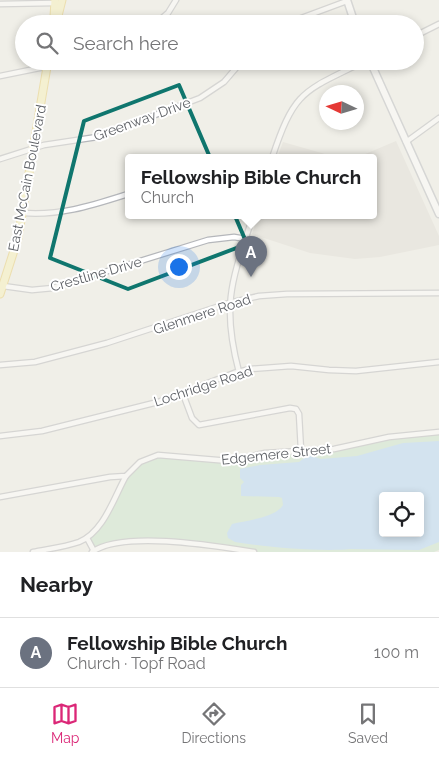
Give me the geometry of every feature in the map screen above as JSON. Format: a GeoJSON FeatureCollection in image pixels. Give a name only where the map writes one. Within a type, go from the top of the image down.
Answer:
{"type":"FeatureCollection","features":[{"type":"Feature","properties":{"kind":"main road"},"geometry":{"type":"LineString","coordinates":[[56,15],[57,1]]}},
{"type":"Feature","properties":{"kind":"main road","name":"East McCain Boulevard"},"geometry":{"type":"LineString","coordinates":[[0,294],[14,254],[23,213],[47,70]]}},
{"type":"Feature","properties":{"kind":"street"},"geometry":{"type":"LineString","coordinates":[[166,15],[176,0]]}},
{"type":"Feature","properties":{"kind":"street"},"geometry":{"type":"LineString","coordinates":[[308,15],[347,0],[352,15]]}},
{"type":"Feature","properties":{"kind":"street"},"geometry":{"type":"LineString","coordinates":[[0,4],[57,1]]}},
{"type":"Feature","properties":{"kind":"street"},"geometry":{"type":"LineString","coordinates":[[424,32],[439,24]]}},
{"type":"Feature","properties":{"kind":"street"},"geometry":{"type":"LineString","coordinates":[[0,76],[24,70]]}},
{"type":"Feature","properties":{"kind":"street","name":"Greenway Drive"},"geometry":{"type":"LineString","coordinates":[[0,159],[34,147],[97,137],[200,98],[224,82],[234,70]]}},
{"type":"Feature","properties":{"kind":"street"},"geometry":{"type":"LineString","coordinates":[[273,154],[287,115],[299,98],[318,84],[347,70]]}},
{"type":"Feature","properties":{"kind":"street"},"geometry":{"type":"LineString","coordinates":[[374,70],[439,213]]}},
{"type":"Feature","properties":{"kind":"street"},"geometry":{"type":"LineString","coordinates":[[406,142],[439,118]]}},
{"type":"Feature","properties":{"kind":"street"},"geometry":{"type":"LineString","coordinates":[[23,213],[66,212],[125,195]]}},
{"type":"Feature","properties":{"kind":"street"},"geometry":{"type":"LineString","coordinates":[[239,372],[230,335],[229,303],[235,273],[252,219]]}},
{"type":"Feature","properties":{"kind":"street","name":"Crestline Drive"},"geometry":{"type":"LineString","coordinates":[[3,286],[32,290],[53,288],[208,240],[234,237],[246,239]]}},
{"type":"Feature","properties":{"kind":"street","name":"Glenmere Road"},"geometry":{"type":"LineString","coordinates":[[0,365],[35,362],[108,343],[229,303],[258,296],[439,292]]}},
{"type":"Feature","properties":{"kind":"street","name":"Lochridge Road"},"geometry":{"type":"LineString","coordinates":[[0,436],[42,431],[183,394],[239,372],[279,366],[356,371],[439,362]]}},
{"type":"Feature","properties":{"kind":"street"},"geometry":{"type":"LineString","coordinates":[[183,394],[194,423],[199,425],[290,408],[296,409],[299,414],[300,450]]}},
{"type":"Feature","properties":{"kind":"street","name":"Edgemere Street"},"geometry":{"type":"LineString","coordinates":[[126,476],[140,462],[158,455],[222,461],[265,453],[348,447],[389,437],[439,432]]}},
{"type":"Feature","properties":{"kind":"street"},"geometry":{"type":"LineString","coordinates":[[0,497],[110,477],[126,476]]}},
{"type":"Feature","properties":{"kind":"street"},"geometry":{"type":"LineString","coordinates":[[33,552],[79,542],[87,538],[110,507],[126,476]]}},
{"type":"Feature","properties":{"kind":"street"},"geometry":{"type":"LineString","coordinates":[[87,538],[93,551],[105,545],[133,540],[254,552]]}},
{"type":"Feature","properties":{"kind":"highlighted area"},"geometry":{"type":"Polygon","coordinates":[[[179,85],[247,244],[128,289],[50,258],[84,121],[179,85]]]}},
{"type":"Feature","properties":{"kind":"shaded area"},"geometry":{"type":"Polygon","coordinates":[[[396,141],[439,236],[439,245],[380,257],[355,259],[310,253],[252,234],[257,219],[377,219],[377,154],[365,154],[396,141]]]}},
{"type":"Feature","properties":{"kind":"shaded area"},"geometry":{"type":"Polygon","coordinates":[[[283,142],[325,154],[278,154],[283,142]]]}},
{"type":"Feature","properties":{"kind":"green space"},"geometry":{"type":"Polygon","coordinates":[[[439,432],[439,550],[434,552],[246,552],[133,540],[94,551],[87,538],[104,517],[126,476],[146,459],[181,456],[222,461],[253,455],[334,449],[389,437],[439,432]]]}},
{"type":"Feature","properties":{"kind":"water"},"geometry":{"type":"Polygon","coordinates":[[[439,441],[439,542],[419,550],[325,550],[261,546],[235,542],[228,538],[227,533],[232,524],[267,516],[283,505],[282,498],[279,497],[241,496],[241,485],[244,482],[240,478],[240,469],[260,465],[299,462],[308,455],[321,459],[357,456],[403,443],[439,441]]]}},
{"type":"Feature","properties":{"kind":"place","name":"Fellowship Bible Church"},"geometry":{"type":"Point","coordinates":[251,277]}}]}
